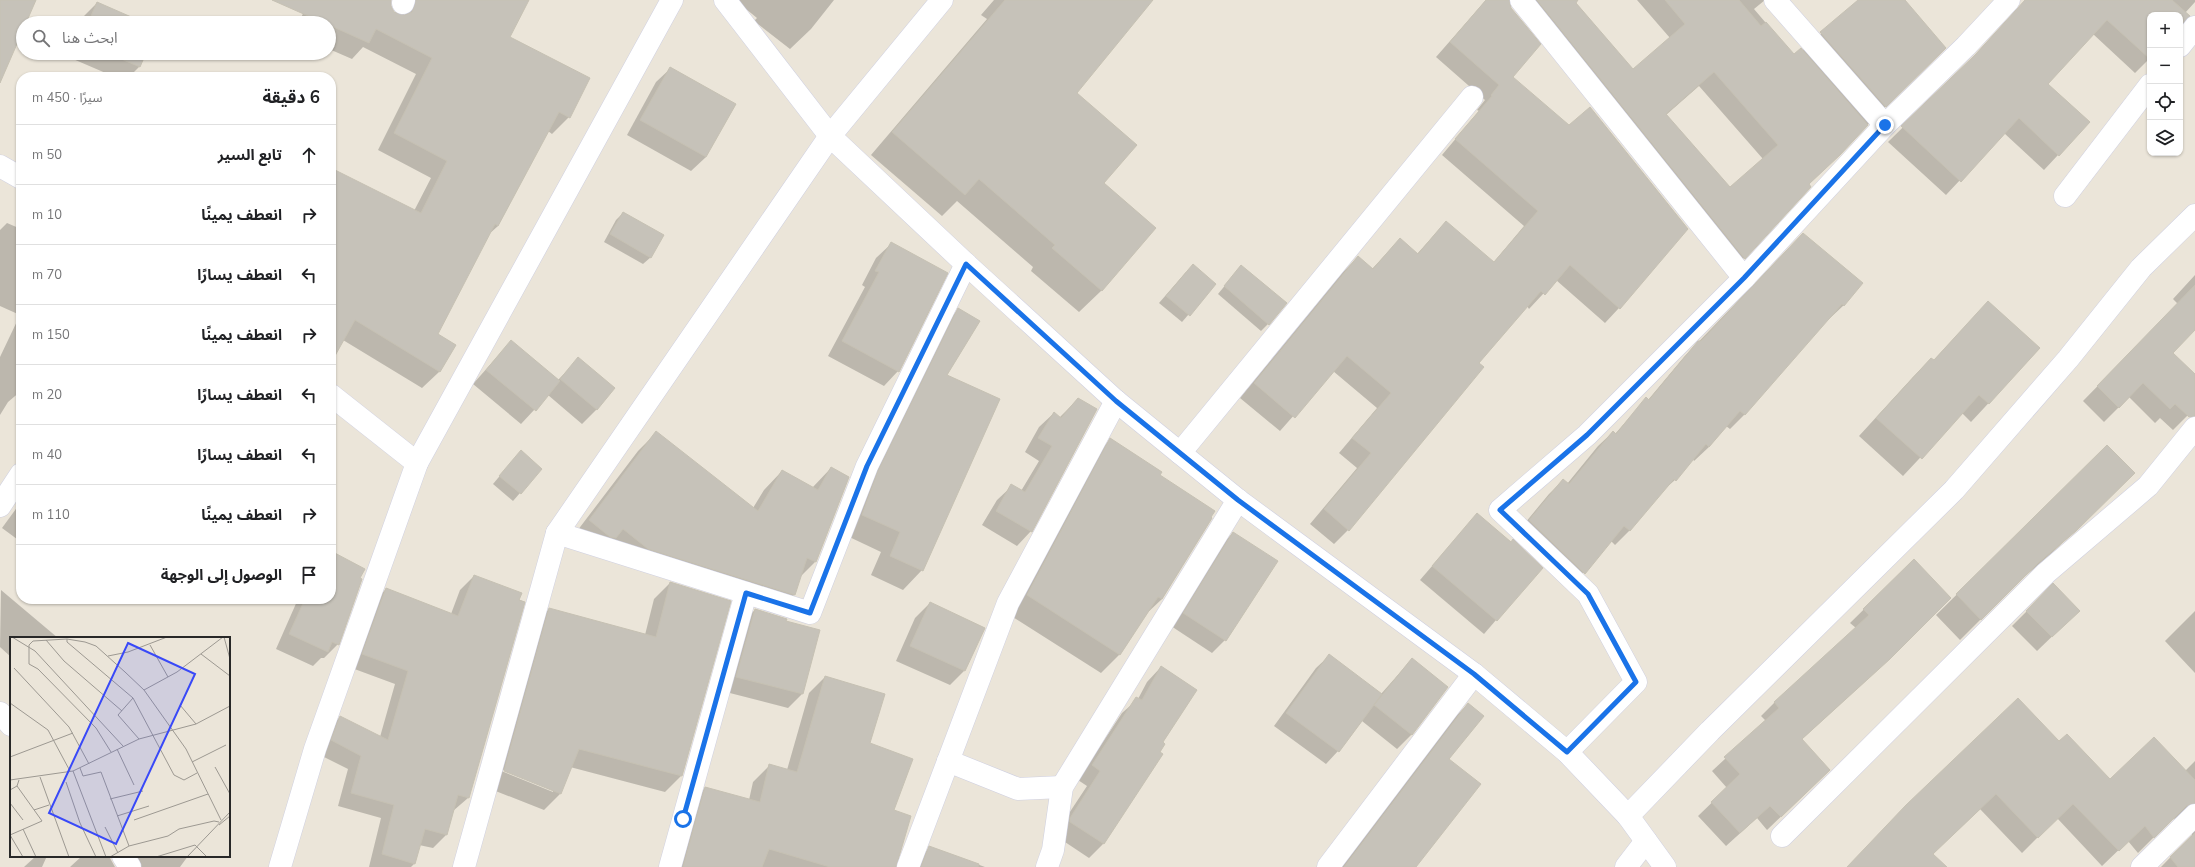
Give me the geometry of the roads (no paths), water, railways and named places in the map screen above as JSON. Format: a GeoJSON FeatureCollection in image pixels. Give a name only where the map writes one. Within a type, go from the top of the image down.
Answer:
{"type":"FeatureCollection","features":[{"type":"Feature","properties":{"kind":"street"},"geometry":{"type":"LineString","coordinates":[[280,867],[315,749],[418,463],[672,0]]}},
{"type":"Feature","properties":{"kind":"street"},"geometry":{"type":"LineString","coordinates":[[725,0],[830,136],[966,264],[1116,401],[1180,453],[1238,500],[1474,674],[1567,752],[1628,816],[1665,867]]}},
{"type":"Feature","properties":{"kind":"street"},"geometry":{"type":"LineString","coordinates":[[464,867],[557,533],[830,136],[942,0]]}},
{"type":"Feature","properties":{"kind":"street"},"geometry":{"type":"LineString","coordinates":[[1521,0],[1744,278]]}},
{"type":"Feature","properties":{"kind":"street"},"geometry":{"type":"LineString","coordinates":[[1775,0],[1885,125]]}},
{"type":"Feature","properties":{"kind":"street"},"geometry":{"type":"LineString","coordinates":[[1567,752],[1636,682],[1588,594],[1500,510],[1587,435],[1744,278],[1885,125],[1966,46],[2009,0]]}},
{"type":"Feature","properties":{"kind":"street"},"geometry":{"type":"LineString","coordinates":[[2183,42],[2195,27]]}},
{"type":"Feature","properties":{"kind":"street"},"geometry":{"type":"LineString","coordinates":[[2065,196],[2147,89]]}},
{"type":"Feature","properties":{"kind":"street"},"geometry":{"type":"LineString","coordinates":[[1180,453],[1472,96]]}},
{"type":"Feature","properties":{"kind":"street"},"geometry":{"type":"LineString","coordinates":[[0,166],[16,175]]}},
{"type":"Feature","properties":{"kind":"street"},"geometry":{"type":"LineString","coordinates":[[1628,816],[1710,731],[1954,490],[2068,359],[2141,268],[2195,215]]}},
{"type":"Feature","properties":{"kind":"street"},"geometry":{"type":"LineString","coordinates":[[557,533],[810,613],[867,466],[966,264]]}},
{"type":"Feature","properties":{"kind":"street"},"geometry":{"type":"LineString","coordinates":[[336,399],[418,463]]}},
{"type":"Feature","properties":{"kind":"street"},"geometry":{"type":"LineString","coordinates":[[908,867],[1008,603],[1116,401]]}},
{"type":"Feature","properties":{"kind":"street"},"geometry":{"type":"LineString","coordinates":[[1782,836],[2046,573],[2148,486],[2195,428]]}},
{"type":"Feature","properties":{"kind":"street"},"geometry":{"type":"LineString","coordinates":[[0,506],[16,482]]}},
{"type":"Feature","properties":{"kind":"street"},"geometry":{"type":"LineString","coordinates":[[1047,867],[1053,850],[1062,787],[1238,500]]}},
{"type":"Feature","properties":{"kind":"street"},"geometry":{"type":"LineString","coordinates":[[670,867],[746,593]]}},
{"type":"Feature","properties":{"kind":"street"},"geometry":{"type":"LineString","coordinates":[[1328,867],[1474,674]]}},
{"type":"Feature","properties":{"kind":"street"},"geometry":{"type":"LineString","coordinates":[[0,713],[10,724]]}},
{"type":"Feature","properties":{"kind":"street"},"geometry":{"type":"LineString","coordinates":[[948,761],[1018,789],[1062,787]]}},
{"type":"Feature","properties":{"kind":"street"},"geometry":{"type":"LineString","coordinates":[[2142,867],[2195,815]]}},
{"type":"Feature","properties":{"kind":"street"},"geometry":{"type":"LineString","coordinates":[[1626,867],[1646,841]]}},
{"type":"Feature","properties":{"kind":"street"},"geometry":{"type":"LineString","coordinates":[[124,857],[130,867]]}}]}
